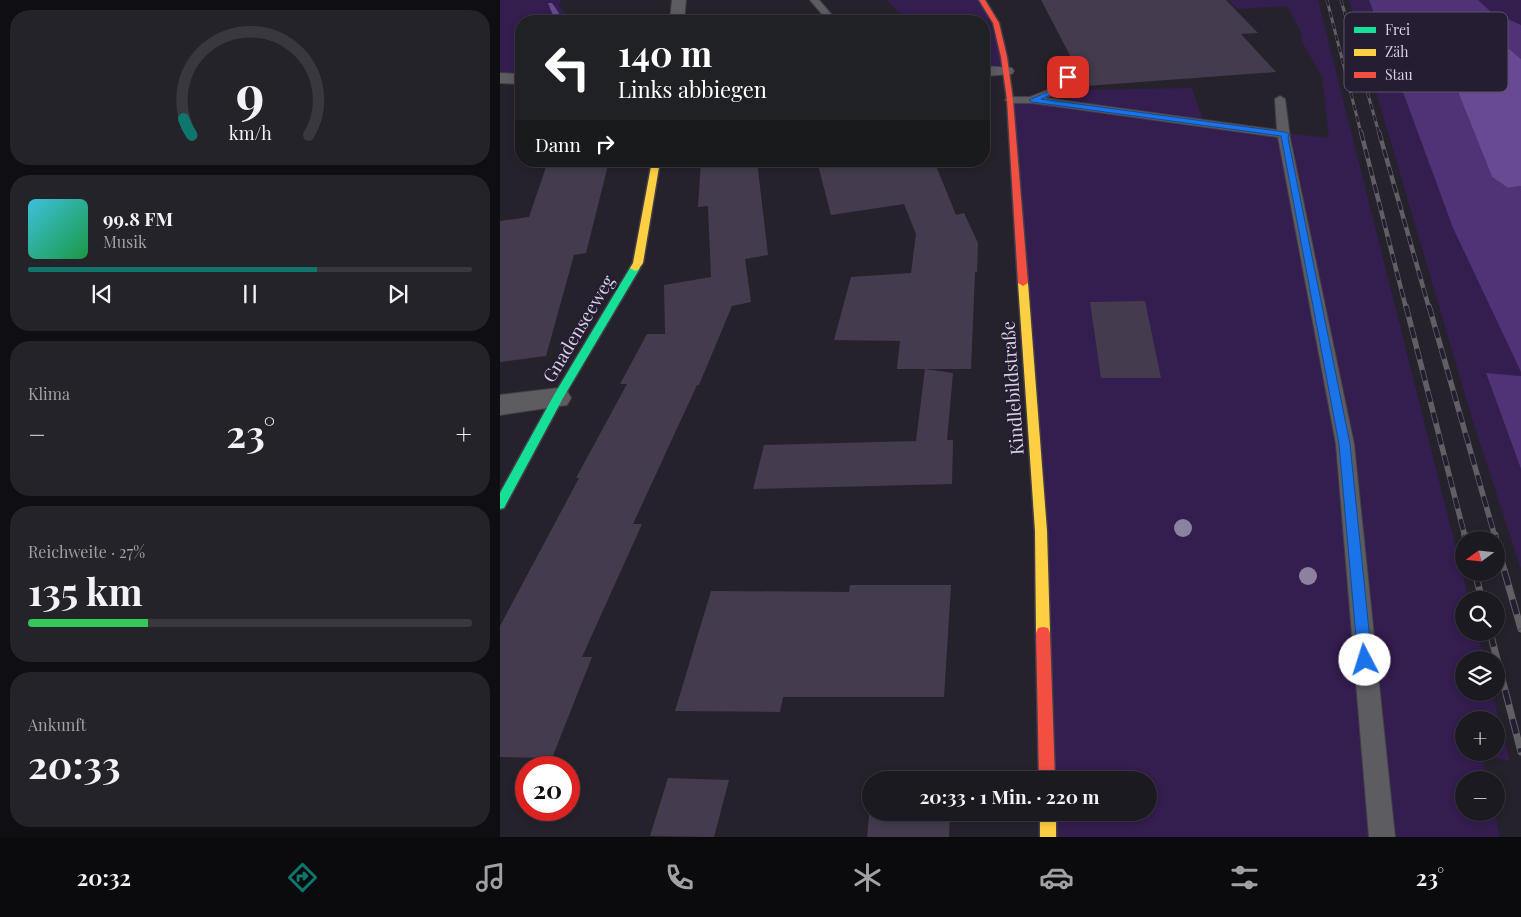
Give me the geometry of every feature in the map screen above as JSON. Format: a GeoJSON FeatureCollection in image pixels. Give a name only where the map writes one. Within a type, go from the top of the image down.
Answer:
{"type":"FeatureCollection","features":[{"type":"Feature","properties":{"kind":"main road","name":"Kindlebildstraße"},"geometry":{"type":"LineString","coordinates":[[982,0],[996,23],[1010,100],[1042,531],[1047,771]]}},
{"type":"Feature","properties":{"kind":"main road","name":"Gnadenseeweg"},"geometry":{"type":"LineString","coordinates":[[500,504],[558,398],[638,263],[655,167]]}},
{"type":"Feature","properties":{"kind":"main road"},"geometry":{"type":"LineString","coordinates":[[1048,821],[1048,837]]}},
{"type":"Feature","properties":{"kind":"street"},"geometry":{"type":"LineString","coordinates":[[677,15],[679,0]]}},
{"type":"Feature","properties":{"kind":"street"},"geometry":{"type":"LineString","coordinates":[[990,71],[1006,71]]}},
{"type":"Feature","properties":{"kind":"street"},"geometry":{"type":"LineString","coordinates":[[500,78],[515,79]]}},
{"type":"Feature","properties":{"kind":"street"},"geometry":{"type":"LineString","coordinates":[[500,405],[558,398]]}},
{"type":"Feature","properties":{"kind":"lane"},"geometry":{"type":"LineString","coordinates":[[814,0],[828,15]]}},
{"type":"Feature","properties":{"kind":"lane"},"geometry":{"type":"LineString","coordinates":[[1032,100],[1062,88],[1068,77]]}},
{"type":"Feature","properties":{"kind":"lane"},"geometry":{"type":"LineString","coordinates":[[1010,100],[1032,100],[1285,134]]}},
{"type":"Feature","properties":{"kind":"lane"},"geometry":{"type":"LineString","coordinates":[[1280,100],[1284,138],[1344,444],[1382,837]]}},
{"type":"Feature","properties":{"kind":"shaded area"},"geometry":{"type":"Polygon","coordinates":[[[500,0],[561,0],[559,6],[567,15],[515,15],[515,75],[500,74],[500,0]]]}},
{"type":"Feature","properties":{"kind":"shaded area"},"geometry":{"type":"Polygon","coordinates":[[[887,0],[982,0],[987,15],[902,15],[887,0]]]}},
{"type":"Feature","properties":{"kind":"shaded area"},"geometry":{"type":"Polygon","coordinates":[[[1228,0],[1318,0],[1455,544],[1455,581],[1464,581],[1467,591],[1455,591],[1455,641],[1479,641],[1482,651],[1455,651],[1455,701],[1494,701],[1497,711],[1455,711],[1455,761],[1483,761],[1485,771],[1455,771],[1455,821],[1497,821],[1500,837],[1048,837],[1048,821],[1157,821],[1157,771],[1047,771],[1010,100],[1071,104],[1070,90],[1192,88],[1204,123],[1329,138],[1322,77],[1302,42],[1300,30],[1287,6],[1237,9],[1228,0]]]}},
{"type":"Feature","properties":{"kind":"shaded area"},"geometry":{"type":"Polygon","coordinates":[[[1349,0],[1369,0],[1373,12],[1353,12],[1349,0]]]}},
{"type":"Feature","properties":{"kind":"shaded area"},"geometry":{"type":"Polygon","coordinates":[[[1369,0],[1478,0],[1492,12],[1373,12],[1369,0]]]}},
{"type":"Feature","properties":{"kind":"shaded area"},"geometry":{"type":"Polygon","coordinates":[[[1478,0],[1521,0],[1521,25],[1508,19],[1508,12],[1490,11],[1478,0]]]}},
{"type":"Feature","properties":{"kind":"shaded area"},"geometry":{"type":"Polygon","coordinates":[[[1508,19],[1521,25],[1521,59],[1508,48],[1508,19]]]}},
{"type":"Feature","properties":{"kind":"shaded area"},"geometry":{"type":"Polygon","coordinates":[[[990,24],[1006,71],[990,71],[990,24]]]}},
{"type":"Feature","properties":{"kind":"shaded area"},"geometry":{"type":"Polygon","coordinates":[[[1508,48],[1521,59],[1521,186],[1508,188],[1492,177],[1458,92],[1508,92],[1508,48]]]}},
{"type":"Feature","properties":{"kind":"shaded area"},"geometry":{"type":"Polygon","coordinates":[[[1376,92],[1403,92],[1453,228],[1521,372],[1521,376],[1486,374],[1521,469],[1521,569],[1473,422],[1376,92]]]}},
{"type":"Feature","properties":{"kind":"shaded area"},"geometry":{"type":"Polygon","coordinates":[[[1403,92],[1458,92],[1492,177],[1508,188],[1521,186],[1521,372],[1453,228],[1403,92]]]}},
{"type":"Feature","properties":{"kind":"shaded area"},"geometry":{"type":"Polygon","coordinates":[[[1486,373],[1521,376],[1521,469],[1486,373]]]}},
{"type":"Feature","properties":{"kind":"shaded area"},"geometry":{"type":"Polygon","coordinates":[[[1505,742],[1510,761],[1505,760],[1505,742]]]}},
{"type":"Feature","properties":{"kind":"building"},"geometry":{"type":"Polygon","coordinates":[[[1041,0],[1226,0],[1258,33],[1241,34],[1276,72],[1086,86],[1041,0]]]}},
{"type":"Feature","properties":{"kind":"building"},"geometry":{"type":"Polygon","coordinates":[[[546,167],[608,167],[586,253],[574,255],[546,356],[500,362],[500,221],[529,217],[546,167]]]}},
{"type":"Feature","properties":{"kind":"building"},"geometry":{"type":"Polygon","coordinates":[[[701,167],[758,167],[768,255],[745,259],[751,302],[732,306],[699,385],[697,385],[633,524],[642,524],[582,657],[592,657],[553,756],[500,757],[500,626],[627,384],[620,384],[647,334],[665,334],[664,285],[711,277],[708,206],[698,207],[701,167]]]}},
{"type":"Feature","properties":{"kind":"building"},"geometry":{"type":"Polygon","coordinates":[[[819,167],[936,167],[956,215],[964,213],[978,243],[971,369],[897,369],[900,341],[834,340],[851,277],[911,273],[916,234],[904,204],[831,215],[819,167]]]}},
{"type":"Feature","properties":{"kind":"building"},"geometry":{"type":"Polygon","coordinates":[[[1145,301],[1161,378],[1101,378],[1090,302],[1145,301]]]}},
{"type":"Feature","properties":{"kind":"building"},"geometry":{"type":"Polygon","coordinates":[[[925,369],[953,373],[947,440],[953,440],[952,484],[753,489],[764,445],[916,441],[925,369]]]}},
{"type":"Feature","properties":{"kind":"building"},"geometry":{"type":"Polygon","coordinates":[[[850,585],[951,585],[944,697],[783,697],[780,712],[675,711],[711,591],[849,592],[850,585]]]}},
{"type":"Feature","properties":{"kind":"building"},"geometry":{"type":"Polygon","coordinates":[[[668,778],[729,780],[714,837],[650,836],[668,778]]]}},
{"type":"Feature","properties":{"kind":"building"},"geometry":{"type":"Polygon","coordinates":[[[869,821],[950,821],[949,837],[867,837],[869,821]]]}},
{"type":"Feature","properties":{"kind":"waterway"},"geometry":{"type":"LineString","coordinates":[[550,4],[556,15]]}},
{"type":"Feature","properties":{"kind":"waterway"},"geometry":{"type":"LineString","coordinates":[[500,44],[504,43]]}},
{"type":"Feature","properties":{"kind":"railway"},"geometry":{"type":"LineString","coordinates":[[1327,0],[1344,66]]}},
{"type":"Feature","properties":{"kind":"railway"},"geometry":{"type":"LineString","coordinates":[[1341,0],[1344,12]]}},
{"type":"Feature","properties":{"kind":"railway"},"geometry":{"type":"LineString","coordinates":[[1351,92],[1361,133]]}},
{"type":"Feature","properties":{"kind":"railway"},"geometry":{"type":"LineString","coordinates":[[1367,92],[1379,133]]}},
{"type":"Feature","properties":{"kind":"railway"},"geometry":{"type":"LineString","coordinates":[[1361,132],[1406,308]]}},
{"type":"Feature","properties":{"kind":"railway"},"geometry":{"type":"LineString","coordinates":[[1379,132],[1429,308]]}},
{"type":"Feature","properties":{"kind":"railway"},"geometry":{"type":"LineString","coordinates":[[1406,306],[1463,531]]}},
{"type":"Feature","properties":{"kind":"railway"},"geometry":{"type":"LineString","coordinates":[[1429,306],[1493,531]]}},
{"type":"Feature","properties":{"kind":"railway"},"geometry":{"type":"LineString","coordinates":[[1505,573],[1521,629]]}},
{"type":"Feature","properties":{"kind":"railway"},"geometry":{"type":"LineString","coordinates":[[1477,581],[1480,591]]}},
{"type":"Feature","properties":{"kind":"railway"},"geometry":{"type":"LineString","coordinates":[[1492,641],[1521,752]]}},
{"type":"Feature","properties":{"kind":"traffic: fast"},"geometry":{"type":"LineString","coordinates":[[500,504],[558,398],[635,268]]}},
{"type":"Feature","properties":{"kind":"traffic: slow"},"geometry":{"type":"LineString","coordinates":[[635,268],[638,263],[655,167]]}},
{"type":"Feature","properties":{"kind":"traffic: slow"},"geometry":{"type":"LineString","coordinates":[[1023,283],[1041,531],[1043,633]]}},
{"type":"Feature","properties":{"kind":"traffic: slow"},"geometry":{"type":"LineString","coordinates":[[1048,821],[1048,837]]}},
{"type":"Feature","properties":{"kind":"traffic: jam"},"geometry":{"type":"LineString","coordinates":[[982,0],[996,23],[1004,57],[1010,100],[1023,283]]}},
{"type":"Feature","properties":{"kind":"traffic: jam"},"geometry":{"type":"LineString","coordinates":[[1043,633],[1047,771]]}},
{"type":"Feature","properties":{"kind":"route"},"geometry":{"type":"LineString","coordinates":[[1068,77],[1062,88],[1032,100],[1285,134],[1284,138],[1344,444],[1365,660]]}}]}
